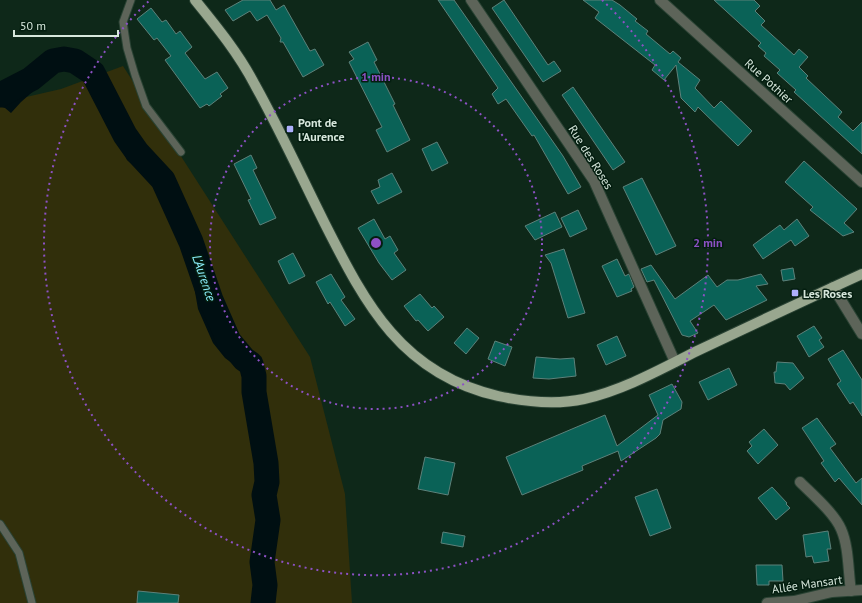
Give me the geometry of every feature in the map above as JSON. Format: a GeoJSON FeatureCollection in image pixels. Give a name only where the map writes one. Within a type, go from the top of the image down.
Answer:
{"type":"FeatureCollection","features":[{"type":"Feature","properties":{"kind":"main road"},"geometry":{"type":"LineString","coordinates":[[195,0],[222,34],[255,84],[362,295],[394,336],[422,363],[460,384],[487,394],[528,401],[556,402],[584,399],[615,389],[862,274]]}},
{"type":"Feature","properties":{"kind":"street","name":"Rue des Roses"},"geometry":{"type":"LineString","coordinates":[[471,0],[594,181],[675,362]]}},
{"type":"Feature","properties":{"kind":"street","name":"Rue Pothier"},"geometry":{"type":"LineString","coordinates":[[660,0],[862,182]]}},
{"type":"Feature","properties":{"kind":"street"},"geometry":{"type":"LineString","coordinates":[[833,287],[862,334]]}},
{"type":"Feature","properties":{"kind":"street","name":"Allée Mansart"},"geometry":{"type":"LineString","coordinates":[[800,482],[836,520],[841,529],[851,590]]}},
{"type":"Feature","properties":{"kind":"street","name":"Allée Mansart"},"geometry":{"type":"LineString","coordinates":[[767,603],[794,601],[832,592],[862,590]]}},
{"type":"Feature","properties":{"kind":"lane"},"geometry":{"type":"LineString","coordinates":[[131,0],[122,22],[127,48],[135,75],[146,106],[181,152]]}},
{"type":"Feature","properties":{"kind":"lane"},"geometry":{"type":"LineString","coordinates":[[0,524],[18,553],[32,603]]}},
{"type":"Feature","properties":{"kind":"shaded area"},"geometry":{"type":"Polygon","coordinates":[[[64,59],[75,61],[93,73],[125,135],[137,152],[163,180],[191,242],[211,300],[229,341],[244,359],[251,364],[254,376],[254,392],[260,420],[260,435],[266,464],[267,482],[264,495],[268,520],[262,562],[265,585],[263,603],[254,603],[256,597],[256,577],[254,561],[262,525],[258,502],[261,485],[253,433],[253,411],[248,392],[247,374],[225,358],[213,343],[198,309],[192,275],[187,263],[183,243],[150,180],[127,160],[115,131],[88,76],[76,69],[63,67],[54,69],[46,80],[11,113],[5,108],[0,107],[0,95],[9,93],[47,66],[64,59]]]}},
{"type":"Feature","properties":{"kind":"shaded area"},"geometry":{"type":"Polygon","coordinates":[[[123,66],[310,357],[345,494],[352,603],[0,603],[0,103],[61,89],[123,66]]]}},
{"type":"Feature","properties":{"kind":"building"},"geometry":{"type":"Polygon","coordinates":[[[243,0],[270,0],[276,10],[284,5],[310,51],[315,49],[324,65],[303,77],[283,42],[280,42],[281,38],[267,15],[257,21],[250,11],[233,21],[225,10],[243,0]]]}},
{"type":"Feature","properties":{"kind":"building"},"geometry":{"type":"Polygon","coordinates":[[[438,0],[454,0],[563,156],[581,187],[568,194],[534,135],[532,136],[506,99],[498,104],[492,94],[498,88],[438,0]]]}},
{"type":"Feature","properties":{"kind":"building"},"geometry":{"type":"Polygon","coordinates":[[[504,0],[548,65],[554,61],[561,71],[543,82],[492,8],[504,0]]]}},
{"type":"Feature","properties":{"kind":"building"},"geometry":{"type":"Polygon","coordinates":[[[583,0],[612,0],[620,5],[637,19],[635,21],[648,31],[646,34],[670,54],[673,51],[681,58],[678,62],[700,80],[695,88],[714,108],[721,101],[752,131],[738,146],[698,107],[695,112],[681,98],[676,65],[664,80],[652,70],[655,65],[595,18],[599,12],[583,0]]]}},
{"type":"Feature","properties":{"kind":"building"},"geometry":{"type":"Polygon","coordinates":[[[714,0],[754,0],[760,6],[755,11],[765,21],[761,25],[794,55],[799,49],[808,57],[799,67],[808,76],[806,78],[842,112],[838,117],[853,131],[862,122],[862,154],[794,92],[796,90],[777,73],[780,70],[764,56],[766,53],[758,46],[761,43],[714,0]]]}},
{"type":"Feature","properties":{"kind":"building"},"geometry":{"type":"Polygon","coordinates":[[[151,8],[162,22],[166,20],[176,34],[180,31],[192,47],[185,53],[205,79],[217,72],[228,88],[220,94],[222,96],[209,106],[207,104],[200,108],[165,60],[171,56],[157,38],[154,40],[137,19],[151,8]]]}},
{"type":"Feature","properties":{"kind":"building"},"geometry":{"type":"Polygon","coordinates":[[[368,42],[377,60],[374,62],[395,104],[393,105],[410,140],[387,152],[376,130],[382,127],[349,62],[354,59],[349,52],[368,42]]]}},
{"type":"Feature","properties":{"kind":"building"},"geometry":{"type":"Polygon","coordinates":[[[573,87],[625,162],[613,170],[562,95],[573,87]]]}},
{"type":"Feature","properties":{"kind":"building"},"geometry":{"type":"Polygon","coordinates":[[[437,142],[448,163],[432,171],[422,149],[437,142]]]}},
{"type":"Feature","properties":{"kind":"building"},"geometry":{"type":"Polygon","coordinates":[[[251,155],[257,168],[253,170],[276,218],[260,225],[248,200],[251,199],[234,164],[251,155]]]}},
{"type":"Feature","properties":{"kind":"building"},"geometry":{"type":"Polygon","coordinates":[[[804,161],[857,209],[844,223],[854,232],[843,236],[810,210],[813,207],[785,182],[804,161]]]}},
{"type":"Feature","properties":{"kind":"building"},"geometry":{"type":"Polygon","coordinates":[[[392,173],[402,192],[378,204],[371,191],[380,187],[378,180],[392,173]]]}},
{"type":"Feature","properties":{"kind":"building"},"geometry":{"type":"Polygon","coordinates":[[[642,178],[676,246],[656,255],[623,187],[642,178]]]}},
{"type":"Feature","properties":{"kind":"building"},"geometry":{"type":"Polygon","coordinates":[[[578,210],[587,229],[570,237],[561,218],[578,210]]]}},
{"type":"Feature","properties":{"kind":"building"},"geometry":{"type":"Polygon","coordinates":[[[555,212],[562,227],[535,240],[525,226],[555,212]]]}},
{"type":"Feature","properties":{"kind":"building"},"geometry":{"type":"Polygon","coordinates":[[[374,219],[385,239],[390,236],[398,250],[394,253],[406,270],[392,280],[379,263],[358,228],[374,219]]]}},
{"type":"Feature","properties":{"kind":"building"},"geometry":{"type":"Polygon","coordinates":[[[797,219],[809,236],[795,246],[791,240],[763,259],[753,245],[780,225],[784,230],[797,219]]]}},
{"type":"Feature","properties":{"kind":"building"},"geometry":{"type":"Polygon","coordinates":[[[564,249],[585,313],[568,318],[551,263],[545,255],[564,249]]]}},
{"type":"Feature","properties":{"kind":"building"},"geometry":{"type":"Polygon","coordinates":[[[293,253],[305,276],[289,284],[278,261],[293,253]]]}},
{"type":"Feature","properties":{"kind":"building"},"geometry":{"type":"Polygon","coordinates":[[[617,259],[625,276],[629,274],[634,287],[631,289],[632,291],[617,297],[602,266],[617,259]]]}},
{"type":"Feature","properties":{"kind":"building"},"geometry":{"type":"Polygon","coordinates":[[[651,265],[675,299],[708,275],[717,287],[727,280],[738,280],[761,274],[768,284],[756,286],[767,300],[726,320],[714,305],[690,321],[698,333],[689,337],[682,335],[654,280],[647,282],[641,269],[651,265]]]}},
{"type":"Feature","properties":{"kind":"building"},"geometry":{"type":"Polygon","coordinates":[[[793,268],[795,279],[783,281],[781,270],[793,268]]]}},
{"type":"Feature","properties":{"kind":"building"},"geometry":{"type":"Polygon","coordinates":[[[331,274],[345,297],[341,300],[355,319],[345,326],[330,302],[328,304],[316,282],[331,274]]]}},
{"type":"Feature","properties":{"kind":"building"},"geometry":{"type":"Polygon","coordinates":[[[420,294],[432,308],[434,306],[444,317],[428,331],[418,320],[416,321],[404,306],[420,294]]]}},
{"type":"Feature","properties":{"kind":"building"},"geometry":{"type":"Polygon","coordinates":[[[814,326],[822,338],[819,340],[824,347],[809,357],[797,336],[814,326]]]}},
{"type":"Feature","properties":{"kind":"building"},"geometry":{"type":"Polygon","coordinates":[[[467,328],[479,338],[466,354],[454,343],[467,328]]]}},
{"type":"Feature","properties":{"kind":"building"},"geometry":{"type":"Polygon","coordinates":[[[617,336],[626,356],[606,365],[597,345],[617,336]]]}},
{"type":"Feature","properties":{"kind":"building"},"geometry":{"type":"Polygon","coordinates":[[[495,341],[512,347],[505,366],[488,359],[495,341]]]}},
{"type":"Feature","properties":{"kind":"building"},"geometry":{"type":"Polygon","coordinates":[[[843,350],[862,380],[862,416],[853,402],[850,404],[837,384],[841,381],[828,359],[843,350]]]}},
{"type":"Feature","properties":{"kind":"building"},"geometry":{"type":"Polygon","coordinates":[[[536,357],[560,359],[574,358],[576,376],[549,379],[533,378],[536,357]]]}},
{"type":"Feature","properties":{"kind":"building"},"geometry":{"type":"Polygon","coordinates":[[[777,362],[793,363],[804,378],[790,390],[785,384],[775,383],[774,372],[776,372],[777,362]]]}},
{"type":"Feature","properties":{"kind":"building"},"geometry":{"type":"Polygon","coordinates":[[[729,368],[737,385],[708,400],[699,382],[729,368]]]}},
{"type":"Feature","properties":{"kind":"building"},"geometry":{"type":"Polygon","coordinates":[[[672,384],[682,402],[681,409],[663,420],[660,434],[656,438],[621,461],[618,451],[582,466],[583,470],[522,495],[506,457],[605,415],[617,446],[658,415],[649,395],[672,384]]]}},
{"type":"Feature","properties":{"kind":"building"},"geometry":{"type":"Polygon","coordinates":[[[817,418],[836,444],[830,448],[856,483],[862,478],[862,505],[839,478],[835,482],[821,463],[824,461],[802,428],[817,418]]]}},
{"type":"Feature","properties":{"kind":"building"},"geometry":{"type":"Polygon","coordinates":[[[764,429],[778,445],[758,464],[747,451],[752,446],[749,442],[764,429]]]}},
{"type":"Feature","properties":{"kind":"building"},"geometry":{"type":"Polygon","coordinates":[[[425,457],[455,463],[448,495],[418,489],[425,457]]]}},
{"type":"Feature","properties":{"kind":"building"},"geometry":{"type":"Polygon","coordinates":[[[772,487],[790,508],[776,520],[758,498],[772,487]]]}},
{"type":"Feature","properties":{"kind":"building"},"geometry":{"type":"Polygon","coordinates":[[[657,489],[671,528],[650,536],[635,497],[657,489]]]}},
{"type":"Feature","properties":{"kind":"building"},"geometry":{"type":"Polygon","coordinates":[[[828,531],[831,549],[827,549],[829,561],[814,563],[812,556],[806,557],[803,535],[828,531]]]}},
{"type":"Feature","properties":{"kind":"building"},"geometry":{"type":"Polygon","coordinates":[[[443,532],[465,536],[463,547],[441,543],[443,532]]]}},
{"type":"Feature","properties":{"kind":"building"},"geometry":{"type":"Polygon","coordinates":[[[756,565],[782,565],[783,581],[769,581],[769,585],[757,585],[756,565]]]}},
{"type":"Feature","properties":{"kind":"building"},"geometry":{"type":"Polygon","coordinates":[[[138,591],[179,595],[178,603],[137,603],[138,591]]]}},
{"type":"Feature","properties":{"kind":"waterway","name":"L'Aurence"},"geometry":{"type":"LineString","coordinates":[[0,95],[31,79],[53,61],[64,59],[75,61],[93,73],[125,135],[137,152],[163,180],[191,242],[211,300],[229,341],[244,359],[251,364],[254,376],[254,392],[266,463],[267,482],[264,495],[268,520],[262,562],[265,585],[263,603]]}},
{"type":"Feature","properties":{"kind":"place","name":"Pont de l'Aurence"},"geometry":{"type":"Point","coordinates":[290,129]}},
{"type":"Feature","properties":{"kind":"place","name":"Les Roses"},"geometry":{"type":"Point","coordinates":[795,293]}}]}
